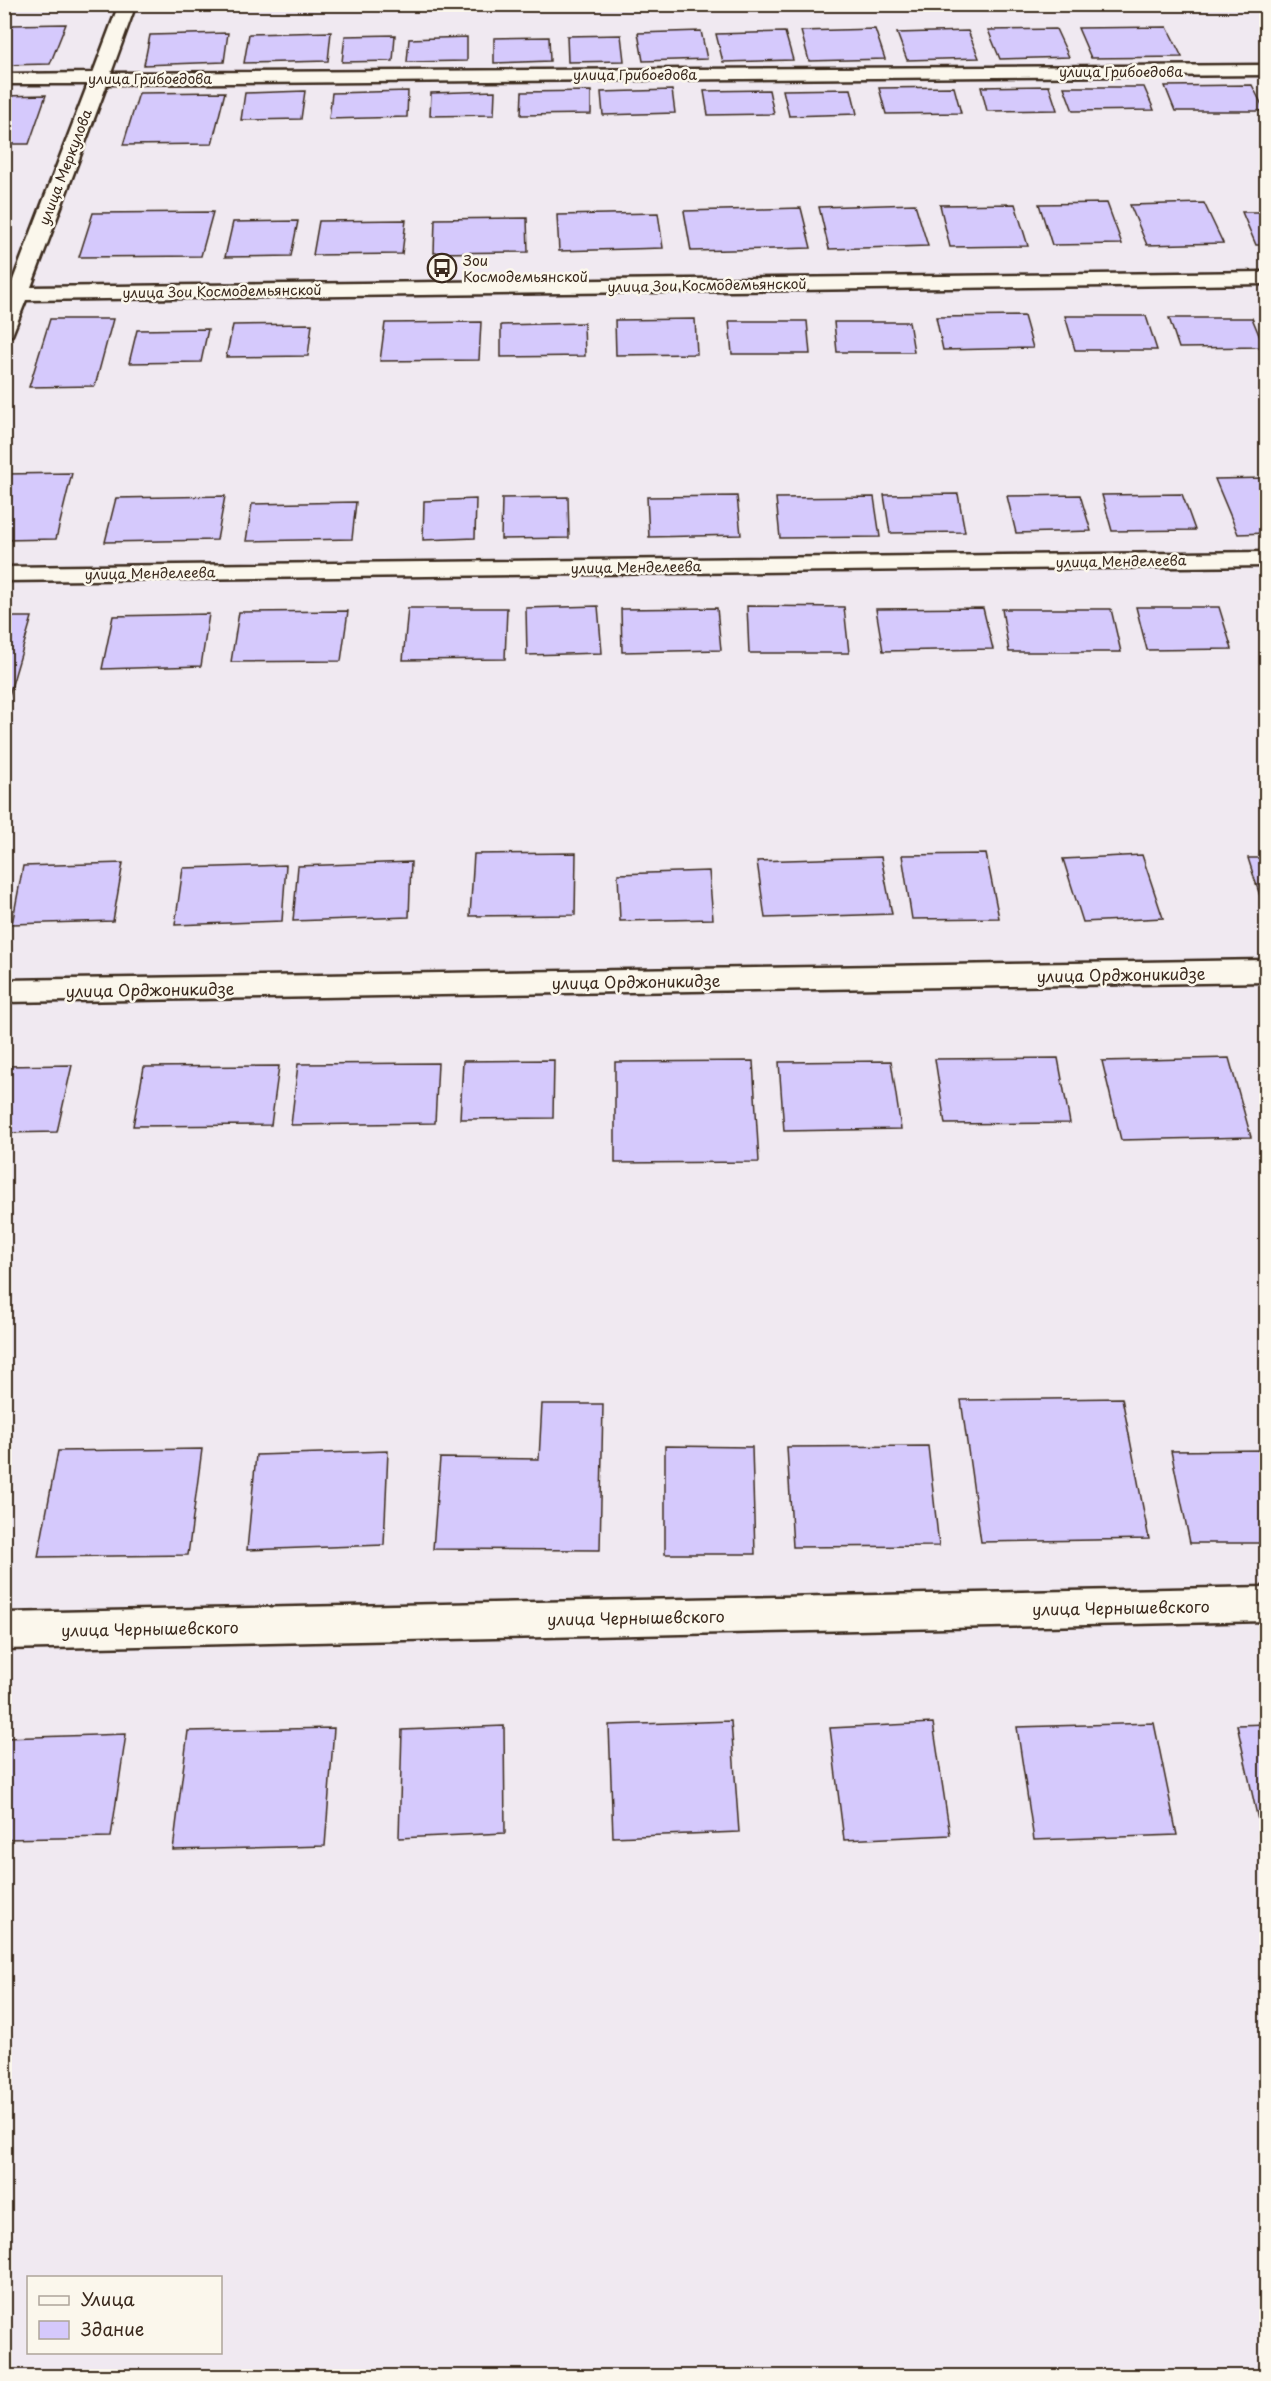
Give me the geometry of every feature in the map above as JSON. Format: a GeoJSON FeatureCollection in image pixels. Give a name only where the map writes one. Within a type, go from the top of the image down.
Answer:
{"type":"FeatureCollection","features":[{"type":"Feature","properties":{"kind":"street","name":"улица Меркулова"},"geometry":{"type":"LineString","coordinates":[[4,330],[11,294],[128,4]]}},
{"type":"Feature","properties":{"kind":"street","name":"улица Грибоедова"},"geometry":{"type":"LineString","coordinates":[[4,79],[1266,70]]}},
{"type":"Feature","properties":{"kind":"street","name":"улица Зои Космодемьянской"},"geometry":{"type":"LineString","coordinates":[[11,294],[1266,278]]}},
{"type":"Feature","properties":{"kind":"street","name":"улица Менделеева"},"geometry":{"type":"LineString","coordinates":[[4,574],[1266,559]]}},
{"type":"Feature","properties":{"kind":"street","name":"улица Орджоникидзе"},"geometry":{"type":"LineString","coordinates":[[4,991],[1266,972]]}},
{"type":"Feature","properties":{"kind":"street","name":"улица Чернышевского"},"geometry":{"type":"LineString","coordinates":[[4,1631],[1266,1604]]}},
{"type":"Feature","properties":{"kind":"building"},"geometry":{"type":"Polygon","coordinates":[[[66,24],[50,64],[4,65],[4,37],[10,25],[66,24]]]}},
{"type":"Feature","properties":{"kind":"building"},"geometry":{"type":"Polygon","coordinates":[[[1167,27],[1182,57],[1091,58],[1078,28],[1167,27]]]}},
{"type":"Feature","properties":{"kind":"building"},"geometry":{"type":"Polygon","coordinates":[[[875,29],[885,59],[809,61],[801,31],[875,29]]]}},
{"type":"Feature","properties":{"kind":"building"},"geometry":{"type":"Polygon","coordinates":[[[1056,29],[1069,57],[1000,59],[988,30],[1056,29]]]}},
{"type":"Feature","properties":{"kind":"building"},"geometry":{"type":"Polygon","coordinates":[[[701,31],[707,59],[643,61],[638,33],[701,31]]]}},
{"type":"Feature","properties":{"kind":"building"},"geometry":{"type":"Polygon","coordinates":[[[968,31],[979,58],[907,60],[897,33],[968,31]]]}},
{"type":"Feature","properties":{"kind":"building"},"geometry":{"type":"Polygon","coordinates":[[[331,32],[328,61],[244,63],[249,34],[331,32]]]}},
{"type":"Feature","properties":{"kind":"building"},"geometry":{"type":"Polygon","coordinates":[[[785,32],[793,60],[723,62],[716,34],[785,32]]]}},
{"type":"Feature","properties":{"kind":"building"},"geometry":{"type":"Polygon","coordinates":[[[228,33],[224,62],[144,65],[150,35],[228,33]]]}},
{"type":"Feature","properties":{"kind":"building"},"geometry":{"type":"Polygon","coordinates":[[[395,35],[393,61],[342,62],[345,36],[395,35]]]}},
{"type":"Feature","properties":{"kind":"building"},"geometry":{"type":"Polygon","coordinates":[[[621,35],[624,61],[568,62],[567,36],[621,35]]]}},
{"type":"Feature","properties":{"kind":"building"},"geometry":{"type":"Polygon","coordinates":[[[467,37],[467,61],[407,62],[409,39],[467,37]]]}},
{"type":"Feature","properties":{"kind":"building"},"geometry":{"type":"Polygon","coordinates":[[[549,37],[550,61],[494,63],[494,38],[549,37]]]}},
{"type":"Feature","properties":{"kind":"building"},"geometry":{"type":"Polygon","coordinates":[[[1252,85],[1265,111],[1175,111],[1165,86],[1252,85]]]}},
{"type":"Feature","properties":{"kind":"building"},"geometry":{"type":"Polygon","coordinates":[[[1049,86],[1057,110],[987,111],[981,87],[1049,86]]]}},
{"type":"Feature","properties":{"kind":"building"},"geometry":{"type":"Polygon","coordinates":[[[954,87],[961,113],[886,114],[879,88],[954,87]]]}},
{"type":"Feature","properties":{"kind":"building"},"geometry":{"type":"Polygon","coordinates":[[[1064,87],[1144,87],[1154,110],[1073,111],[1064,87]]]}},
{"type":"Feature","properties":{"kind":"building"},"geometry":{"type":"Polygon","coordinates":[[[851,89],[857,114],[789,116],[783,90],[851,89]]]}},
{"type":"Feature","properties":{"kind":"building"},"geometry":{"type":"Polygon","coordinates":[[[672,90],[675,113],[603,115],[601,92],[672,90]]]}},
{"type":"Feature","properties":{"kind":"building"},"geometry":{"type":"Polygon","coordinates":[[[769,90],[774,114],[708,115],[704,91],[769,90]]]}},
{"type":"Feature","properties":{"kind":"building"},"geometry":{"type":"Polygon","coordinates":[[[305,91],[301,119],[241,120],[245,93],[305,91]]]}},
{"type":"Feature","properties":{"kind":"building"},"geometry":{"type":"Polygon","coordinates":[[[408,91],[407,117],[329,119],[332,93],[408,91]]]}},
{"type":"Feature","properties":{"kind":"building"},"geometry":{"type":"Polygon","coordinates":[[[495,91],[494,115],[430,116],[431,93],[495,91]]]}},
{"type":"Feature","properties":{"kind":"building"},"geometry":{"type":"Polygon","coordinates":[[[591,91],[591,114],[521,115],[522,92],[591,91]]]}},
{"type":"Feature","properties":{"kind":"building"},"geometry":{"type":"Polygon","coordinates":[[[225,92],[212,144],[123,145],[139,93],[225,92]]]}},
{"type":"Feature","properties":{"kind":"building"},"geometry":{"type":"Polygon","coordinates":[[[46,95],[29,144],[4,144],[4,96],[46,95]]]}},
{"type":"Feature","properties":{"kind":"building"},"geometry":{"type":"Polygon","coordinates":[[[1107,203],[1122,244],[1052,245],[1039,204],[1107,203]]]}},
{"type":"Feature","properties":{"kind":"building"},"geometry":{"type":"Polygon","coordinates":[[[1204,203],[1223,243],[1147,245],[1130,205],[1204,203]]]}},
{"type":"Feature","properties":{"kind":"building"},"geometry":{"type":"Polygon","coordinates":[[[915,204],[928,246],[829,249],[819,207],[915,204]]]}},
{"type":"Feature","properties":{"kind":"building"},"geometry":{"type":"Polygon","coordinates":[[[1015,204],[1028,246],[950,247],[940,205],[1015,204]]]}},
{"type":"Feature","properties":{"kind":"building"},"geometry":{"type":"Polygon","coordinates":[[[801,208],[811,248],[691,251],[684,211],[801,208]]]}},
{"type":"Feature","properties":{"kind":"building"},"geometry":{"type":"Polygon","coordinates":[[[213,212],[201,256],[79,257],[93,213],[213,212]]]}},
{"type":"Feature","properties":{"kind":"building"},"geometry":{"type":"Polygon","coordinates":[[[1242,212],[1266,212],[1266,245],[1256,245],[1242,212]]]}},
{"type":"Feature","properties":{"kind":"building"},"geometry":{"type":"Polygon","coordinates":[[[658,213],[663,248],[559,251],[557,215],[658,213]]]}},
{"type":"Feature","properties":{"kind":"building"},"geometry":{"type":"Polygon","coordinates":[[[527,218],[528,252],[434,253],[435,219],[527,218]]]}},
{"type":"Feature","properties":{"kind":"building"},"geometry":{"type":"Polygon","coordinates":[[[406,220],[402,254],[313,255],[319,221],[406,220]]]}},
{"type":"Feature","properties":{"kind":"building"},"geometry":{"type":"Polygon","coordinates":[[[298,221],[291,256],[225,257],[233,222],[298,221]]]}},
{"type":"Feature","properties":{"kind":"building"},"geometry":{"type":"Polygon","coordinates":[[[1024,316],[1033,348],[943,350],[936,317],[1024,316]]]}},
{"type":"Feature","properties":{"kind":"building"},"geometry":{"type":"Polygon","coordinates":[[[1065,316],[1146,316],[1157,350],[1075,350],[1065,316]]]}},
{"type":"Feature","properties":{"kind":"building"},"geometry":{"type":"Polygon","coordinates":[[[1169,318],[1252,318],[1264,347],[1179,348],[1169,318]]]}},
{"type":"Feature","properties":{"kind":"building"},"geometry":{"type":"Polygon","coordinates":[[[50,319],[113,319],[95,386],[29,387],[50,319]]]}},
{"type":"Feature","properties":{"kind":"building"},"geometry":{"type":"Polygon","coordinates":[[[695,319],[697,354],[616,355],[615,320],[695,319]]]}},
{"type":"Feature","properties":{"kind":"building"},"geometry":{"type":"Polygon","coordinates":[[[729,321],[807,321],[810,354],[732,354],[729,321]]]}},
{"type":"Feature","properties":{"kind":"building"},"geometry":{"type":"Polygon","coordinates":[[[481,322],[479,360],[380,361],[385,323],[481,322]]]}},
{"type":"Feature","properties":{"kind":"building"},"geometry":{"type":"Polygon","coordinates":[[[834,322],[909,322],[914,352],[837,352],[834,322]]]}},
{"type":"Feature","properties":{"kind":"building"},"geometry":{"type":"Polygon","coordinates":[[[584,323],[585,356],[501,357],[501,325],[584,323]]]}},
{"type":"Feature","properties":{"kind":"building"},"geometry":{"type":"Polygon","coordinates":[[[312,324],[308,356],[226,357],[233,325],[312,324]]]}},
{"type":"Feature","properties":{"kind":"building"},"geometry":{"type":"Polygon","coordinates":[[[208,329],[201,362],[129,363],[137,330],[208,329]]]}},
{"type":"Feature","properties":{"kind":"building"},"geometry":{"type":"Polygon","coordinates":[[[72,473],[56,539],[4,540],[4,474],[72,473]]]}},
{"type":"Feature","properties":{"kind":"building"},"geometry":{"type":"Polygon","coordinates":[[[1266,478],[1266,533],[1238,534],[1215,479],[1266,478]]]}},
{"type":"Feature","properties":{"kind":"building"},"geometry":{"type":"Polygon","coordinates":[[[958,494],[965,532],[890,533],[884,495],[958,494]]]}},
{"type":"Feature","properties":{"kind":"building"},"geometry":{"type":"Polygon","coordinates":[[[1182,494],[1195,530],[1112,531],[1102,495],[1182,494]]]}},
{"type":"Feature","properties":{"kind":"building"},"geometry":{"type":"Polygon","coordinates":[[[1080,495],[1091,531],[1016,533],[1007,496],[1080,495]]]}},
{"type":"Feature","properties":{"kind":"building"},"geometry":{"type":"Polygon","coordinates":[[[225,496],[217,540],[105,542],[116,498],[225,496]]]}},
{"type":"Feature","properties":{"kind":"building"},"geometry":{"type":"Polygon","coordinates":[[[737,496],[741,535],[649,537],[647,497],[737,496]]]}},
{"type":"Feature","properties":{"kind":"building"},"geometry":{"type":"Polygon","coordinates":[[[568,497],[569,538],[501,539],[502,498],[568,497]]]}},
{"type":"Feature","properties":{"kind":"building"},"geometry":{"type":"Polygon","coordinates":[[[874,497],[880,537],[780,538],[776,498],[874,497]]]}},
{"type":"Feature","properties":{"kind":"building"},"geometry":{"type":"Polygon","coordinates":[[[476,499],[475,538],[423,540],[424,501],[476,499]]]}},
{"type":"Feature","properties":{"kind":"building"},"geometry":{"type":"Polygon","coordinates":[[[356,502],[352,539],[246,541],[252,504],[356,502]]]}},
{"type":"Feature","properties":{"kind":"building"},"geometry":{"type":"Polygon","coordinates":[[[598,606],[602,653],[527,655],[526,608],[598,606]]]}},
{"type":"Feature","properties":{"kind":"building"},"geometry":{"type":"Polygon","coordinates":[[[747,606],[844,607],[849,653],[749,653],[747,606]]]}},
{"type":"Feature","properties":{"kind":"building"},"geometry":{"type":"Polygon","coordinates":[[[1136,607],[1219,607],[1232,649],[1147,650],[1136,607]]]}},
{"type":"Feature","properties":{"kind":"building"},"geometry":{"type":"Polygon","coordinates":[[[408,608],[507,608],[505,659],[403,660],[408,608]]]}},
{"type":"Feature","properties":{"kind":"building"},"geometry":{"type":"Polygon","coordinates":[[[717,608],[721,650],[622,652],[621,609],[717,608]]]}},
{"type":"Feature","properties":{"kind":"building"},"geometry":{"type":"Polygon","coordinates":[[[983,608],[993,649],[883,651],[876,609],[983,608]]]}},
{"type":"Feature","properties":{"kind":"building"},"geometry":{"type":"Polygon","coordinates":[[[1002,609],[1111,609],[1121,652],[1009,652],[1002,609]]]}},
{"type":"Feature","properties":{"kind":"building"},"geometry":{"type":"Polygon","coordinates":[[[348,611],[341,661],[231,662],[239,612],[348,611]]]}},
{"type":"Feature","properties":{"kind":"building"},"geometry":{"type":"Polygon","coordinates":[[[209,614],[201,666],[102,669],[113,616],[209,614]]]}},
{"type":"Feature","properties":{"kind":"building"},"geometry":{"type":"Polygon","coordinates":[[[4,617],[32,617],[4,712],[4,617]]]}},
{"type":"Feature","properties":{"kind":"building"},"geometry":{"type":"Polygon","coordinates":[[[576,853],[575,915],[470,916],[474,854],[576,853]]]}},
{"type":"Feature","properties":{"kind":"building"},"geometry":{"type":"Polygon","coordinates":[[[986,854],[999,918],[912,919],[902,855],[986,854]]]}},
{"type":"Feature","properties":{"kind":"building"},"geometry":{"type":"Polygon","coordinates":[[[1142,855],[1163,918],[1083,922],[1063,859],[1142,855]]]}},
{"type":"Feature","properties":{"kind":"building"},"geometry":{"type":"Polygon","coordinates":[[[881,857],[892,914],[765,918],[757,861],[881,857]]]}},
{"type":"Feature","properties":{"kind":"building"},"geometry":{"type":"Polygon","coordinates":[[[1248,858],[1266,858],[1266,915],[1248,858]]]}},
{"type":"Feature","properties":{"kind":"building"},"geometry":{"type":"Polygon","coordinates":[[[411,862],[409,917],[293,921],[298,866],[411,862]]]}},
{"type":"Feature","properties":{"kind":"building"},"geometry":{"type":"Polygon","coordinates":[[[123,863],[113,921],[12,924],[23,866],[123,863]]]}},
{"type":"Feature","properties":{"kind":"building"},"geometry":{"type":"Polygon","coordinates":[[[286,865],[282,921],[175,925],[183,868],[286,865]]]}},
{"type":"Feature","properties":{"kind":"building"},"geometry":{"type":"Polygon","coordinates":[[[709,871],[713,919],[620,921],[618,874],[709,871]]]}},
{"type":"Feature","properties":{"kind":"building"},"geometry":{"type":"Polygon","coordinates":[[[1058,1058],[1070,1123],[945,1124],[935,1059],[1058,1058]]]}},
{"type":"Feature","properties":{"kind":"building"},"geometry":{"type":"Polygon","coordinates":[[[1229,1058],[1251,1137],[1121,1140],[1102,1061],[1229,1058]]]}},
{"type":"Feature","properties":{"kind":"building"},"geometry":{"type":"Polygon","coordinates":[[[554,1060],[553,1118],[460,1119],[463,1061],[554,1060]]]}},
{"type":"Feature","properties":{"kind":"building"},"geometry":{"type":"Polygon","coordinates":[[[753,1061],[759,1162],[615,1163],[615,1062],[753,1061]]]}},
{"type":"Feature","properties":{"kind":"building"},"geometry":{"type":"Polygon","coordinates":[[[891,1061],[901,1129],[784,1131],[779,1062],[891,1061]]]}},
{"type":"Feature","properties":{"kind":"building"},"geometry":{"type":"Polygon","coordinates":[[[438,1063],[435,1123],[291,1125],[298,1064],[438,1063]]]}},
{"type":"Feature","properties":{"kind":"building"},"geometry":{"type":"Polygon","coordinates":[[[72,1065],[57,1132],[4,1133],[4,1066],[72,1065]]]}},
{"type":"Feature","properties":{"kind":"building"},"geometry":{"type":"Polygon","coordinates":[[[279,1066],[271,1125],[133,1126],[144,1067],[279,1066]]]}},
{"type":"Feature","properties":{"kind":"building"},"geometry":{"type":"Polygon","coordinates":[[[1122,1398],[1149,1539],[981,1542],[961,1400],[1122,1398]]]}},
{"type":"Feature","properties":{"kind":"building"},"geometry":{"type":"Polygon","coordinates":[[[542,1404],[603,1404],[600,1550],[433,1549],[440,1458],[539,1459],[542,1404]]]}},
{"type":"Feature","properties":{"kind":"building"},"geometry":{"type":"Polygon","coordinates":[[[665,1446],[752,1447],[755,1554],[665,1554],[665,1446]]]}},
{"type":"Feature","properties":{"kind":"building"},"geometry":{"type":"Polygon","coordinates":[[[928,1446],[939,1546],[793,1547],[787,1447],[928,1446]]]}},
{"type":"Feature","properties":{"kind":"building"},"geometry":{"type":"Polygon","coordinates":[[[202,1449],[188,1555],[38,1557],[58,1451],[202,1449]]]}},
{"type":"Feature","properties":{"kind":"building"},"geometry":{"type":"Polygon","coordinates":[[[1266,1450],[1266,1543],[1190,1543],[1171,1451],[1266,1450]]]}},
{"type":"Feature","properties":{"kind":"building"},"geometry":{"type":"Polygon","coordinates":[[[388,1451],[384,1545],[247,1550],[256,1455],[388,1451]]]}},
{"type":"Feature","properties":{"kind":"building"},"geometry":{"type":"Polygon","coordinates":[[[731,1721],[739,1832],[613,1837],[609,1725],[731,1721]]]}},
{"type":"Feature","properties":{"kind":"building"},"geometry":{"type":"Polygon","coordinates":[[[933,1723],[950,1835],[844,1840],[830,1728],[933,1723]]]}},
{"type":"Feature","properties":{"kind":"building"},"geometry":{"type":"Polygon","coordinates":[[[1154,1723],[1177,1835],[1034,1840],[1017,1727],[1154,1723]]]}},
{"type":"Feature","properties":{"kind":"building"},"geometry":{"type":"Polygon","coordinates":[[[1266,1724],[1266,1829],[1260,1829],[1237,1725],[1266,1724]]]}},
{"type":"Feature","properties":{"kind":"building"},"geometry":{"type":"Polygon","coordinates":[[[504,1726],[505,1833],[399,1838],[402,1730],[504,1726]]]}},
{"type":"Feature","properties":{"kind":"building"},"geometry":{"type":"Polygon","coordinates":[[[334,1728],[325,1846],[173,1850],[188,1731],[334,1728]]]}},
{"type":"Feature","properties":{"kind":"building"},"geometry":{"type":"Polygon","coordinates":[[[126,1734],[111,1837],[4,1839],[4,1738],[126,1734]]]}},
{"type":"Feature","properties":{"kind":"place","name":"Зои Космодемьянской"},"geometry":{"type":"Point","coordinates":[442,268]}}]}
